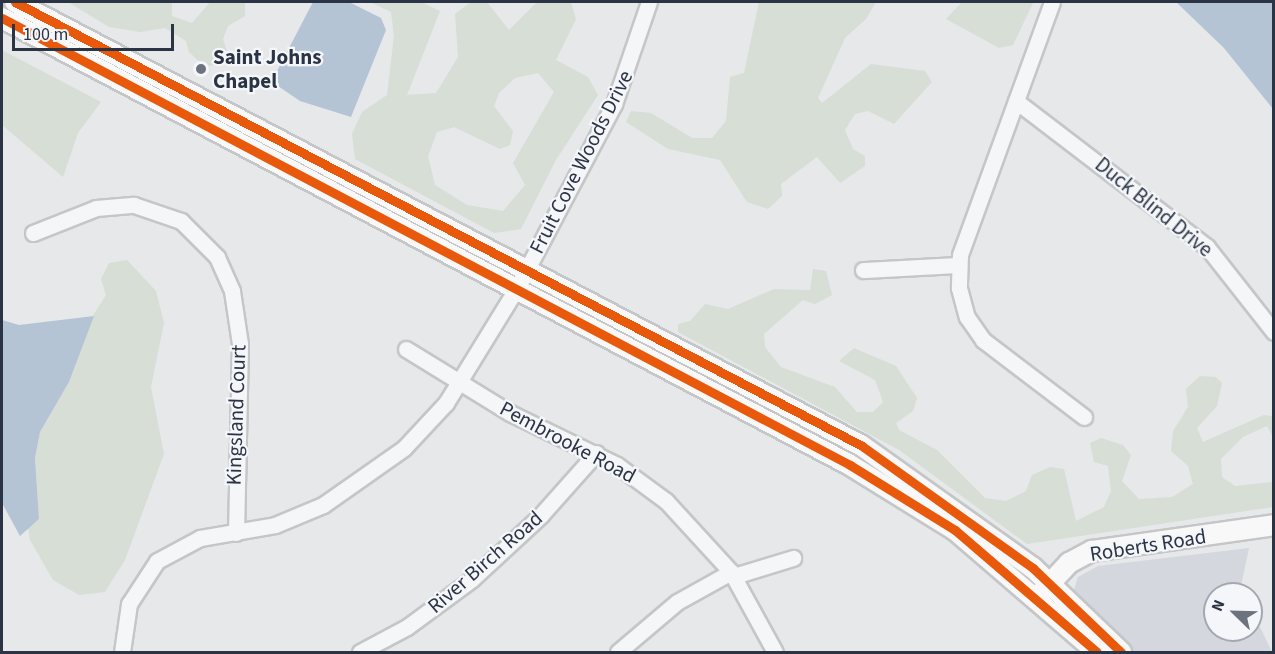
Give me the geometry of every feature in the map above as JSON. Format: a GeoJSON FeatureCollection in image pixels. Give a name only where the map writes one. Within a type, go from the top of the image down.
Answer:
{"type":"FeatureCollection","features":[{"type":"Feature","properties":{"kind":"main road"},"geometry":{"type":"LineString","coordinates":[[15,2],[862,446],[965,516],[1044,590],[1121,652]]}},
{"type":"Feature","properties":{"kind":"main road"},"geometry":{"type":"LineString","coordinates":[[2,18],[518,286],[850,465],[1044,590],[1097,652]]}},
{"type":"Feature","properties":{"kind":"main road"},"geometry":{"type":"LineString","coordinates":[[143,91],[153,74]]}},
{"type":"Feature","properties":{"kind":"main road","name":"Roberts Road"},"geometry":{"type":"LineString","coordinates":[[1044,590],[1069,563],[1092,551],[1274,525]]}},
{"type":"Feature","properties":{"kind":"street","name":"Fruit Cove Woods Drive"},"geometry":{"type":"LineString","coordinates":[[122,652],[129,604],[146,573],[185,543],[284,522],[346,492],[426,426],[460,382],[528,269],[614,104],[650,2]]}},
{"type":"Feature","properties":{"kind":"street"},"geometry":{"type":"LineString","coordinates":[[1052,2],[959,265],[962,304],[983,340],[1084,417]]}},
{"type":"Feature","properties":{"kind":"street","name":"Duck Blind Drive"},"geometry":{"type":"LineString","coordinates":[[1016,101],[1208,247],[1274,332]]}},
{"type":"Feature","properties":{"kind":"street","name":"Kingsland Court"},"geometry":{"type":"LineString","coordinates":[[33,233],[96,208],[134,205],[182,221],[217,256],[232,291],[240,344],[236,532]]}},
{"type":"Feature","properties":{"kind":"street"},"geometry":{"type":"LineString","coordinates":[[863,270],[959,265]]}},
{"type":"Feature","properties":{"kind":"street","name":"Pembrooke Road"},"geometry":{"type":"LineString","coordinates":[[406,349],[510,413],[596,453],[666,501],[732,574],[775,652]]}},
{"type":"Feature","properties":{"kind":"street","name":"River Birch Road"},"geometry":{"type":"LineString","coordinates":[[360,652],[407,627],[472,579],[541,515],[596,453]]}},
{"type":"Feature","properties":{"kind":"street"},"geometry":{"type":"LineString","coordinates":[[618,652],[677,602],[732,574],[793,558]]}},
{"type":"Feature","properties":{"kind":"shaded area"},"geometry":{"type":"Polygon","coordinates":[[[68,2],[172,2],[172,16],[192,23],[210,2],[245,2],[245,16],[228,26],[223,39],[227,51],[217,64],[205,67],[189,52],[186,41],[165,28],[140,32],[109,27],[68,2]]]}},
{"type":"Feature","properties":{"kind":"shaded area"},"geometry":{"type":"Polygon","coordinates":[[[370,2],[421,2],[440,11],[407,95],[436,93],[458,57],[455,14],[471,2],[487,2],[509,30],[537,2],[571,2],[576,19],[556,60],[588,77],[598,95],[556,160],[521,229],[494,233],[355,159],[352,134],[362,112],[387,95],[394,36],[391,12],[370,2]],[[538,73],[515,78],[499,93],[494,106],[513,131],[510,145],[500,149],[454,127],[437,132],[428,156],[435,185],[467,205],[503,211],[525,185],[513,163],[554,92],[538,73]]]}},
{"type":"Feature","properties":{"kind":"shaded area"},"geometry":{"type":"Polygon","coordinates":[[[759,2],[876,2],[866,19],[845,38],[818,98],[822,103],[871,64],[925,71],[932,82],[894,124],[868,111],[855,114],[845,130],[853,149],[865,156],[865,166],[840,183],[817,157],[781,184],[782,196],[768,209],[747,202],[720,160],[668,149],[626,122],[631,111],[651,113],[692,138],[712,138],[726,121],[730,77],[744,73],[759,2]]]}},
{"type":"Feature","properties":{"kind":"shaded area"},"geometry":{"type":"Polygon","coordinates":[[[962,2],[1033,3],[1013,45],[999,48],[946,19],[962,2]]]}},
{"type":"Feature","properties":{"kind":"shaded area"},"geometry":{"type":"Polygon","coordinates":[[[2,50],[101,102],[78,133],[63,177],[2,125],[2,50]]]}},
{"type":"Feature","properties":{"kind":"shaded area"},"geometry":{"type":"Polygon","coordinates":[[[127,260],[156,291],[164,323],[151,387],[164,454],[125,560],[105,592],[79,595],[53,580],[30,540],[28,528],[39,519],[35,458],[40,432],[69,382],[90,320],[106,295],[101,279],[109,263],[127,260]]]}},
{"type":"Feature","properties":{"kind":"shaded area"},"geometry":{"type":"Polygon","coordinates":[[[813,269],[826,271],[832,295],[815,304],[803,300],[764,334],[765,347],[781,367],[835,387],[857,412],[873,412],[883,402],[875,380],[839,361],[854,348],[896,366],[917,398],[913,411],[896,423],[899,430],[937,450],[985,498],[1006,501],[1026,491],[1032,475],[1050,467],[1064,469],[1076,521],[1104,507],[1111,491],[1108,466],[1094,462],[1090,443],[1101,438],[1123,445],[1131,455],[1122,481],[1139,499],[1172,497],[1193,484],[1188,466],[1171,451],[1173,431],[1188,407],[1186,389],[1200,376],[1216,377],[1222,383],[1217,406],[1197,428],[1203,442],[1264,415],[1273,416],[1273,437],[1267,426],[1243,437],[1221,459],[1222,477],[1235,486],[1273,482],[1273,507],[1027,544],[899,450],[678,332],[678,324],[690,321],[705,304],[728,309],[774,289],[810,290],[813,269]]]}},
{"type":"Feature","properties":{"kind":"shaded area"},"geometry":{"type":"Polygon","coordinates":[[[1249,548],[1242,582],[1203,582],[1203,642],[1263,642],[1263,633],[1272,652],[1131,652],[1072,596],[1078,577],[1098,566],[1249,548]]]}},
{"type":"Feature","properties":{"kind":"water"},"geometry":{"type":"Polygon","coordinates":[[[313,2],[349,2],[381,18],[386,30],[351,117],[300,101],[278,86],[277,71],[313,2]]]}},
{"type":"Feature","properties":{"kind":"water"},"geometry":{"type":"Polygon","coordinates":[[[1176,2],[1273,2],[1273,109],[1224,48],[1176,2]]]}},
{"type":"Feature","properties":{"kind":"water"},"geometry":{"type":"Polygon","coordinates":[[[94,316],[69,382],[40,432],[35,458],[39,519],[20,536],[2,503],[2,320],[19,325],[94,316]]]}},
{"type":"Feature","properties":{"kind":"cycle path"},"geometry":{"type":"LineString","coordinates":[[15,2],[862,446],[1033,568],[1121,652]]}},
{"type":"Feature","properties":{"kind":"cycle path"},"geometry":{"type":"LineString","coordinates":[[2,18],[850,465],[955,530],[1097,652]]}},
{"type":"Feature","properties":{"kind":"place","name":"Saint Johns Chapel"},"geometry":{"type":"Point","coordinates":[201,69]}}]}
